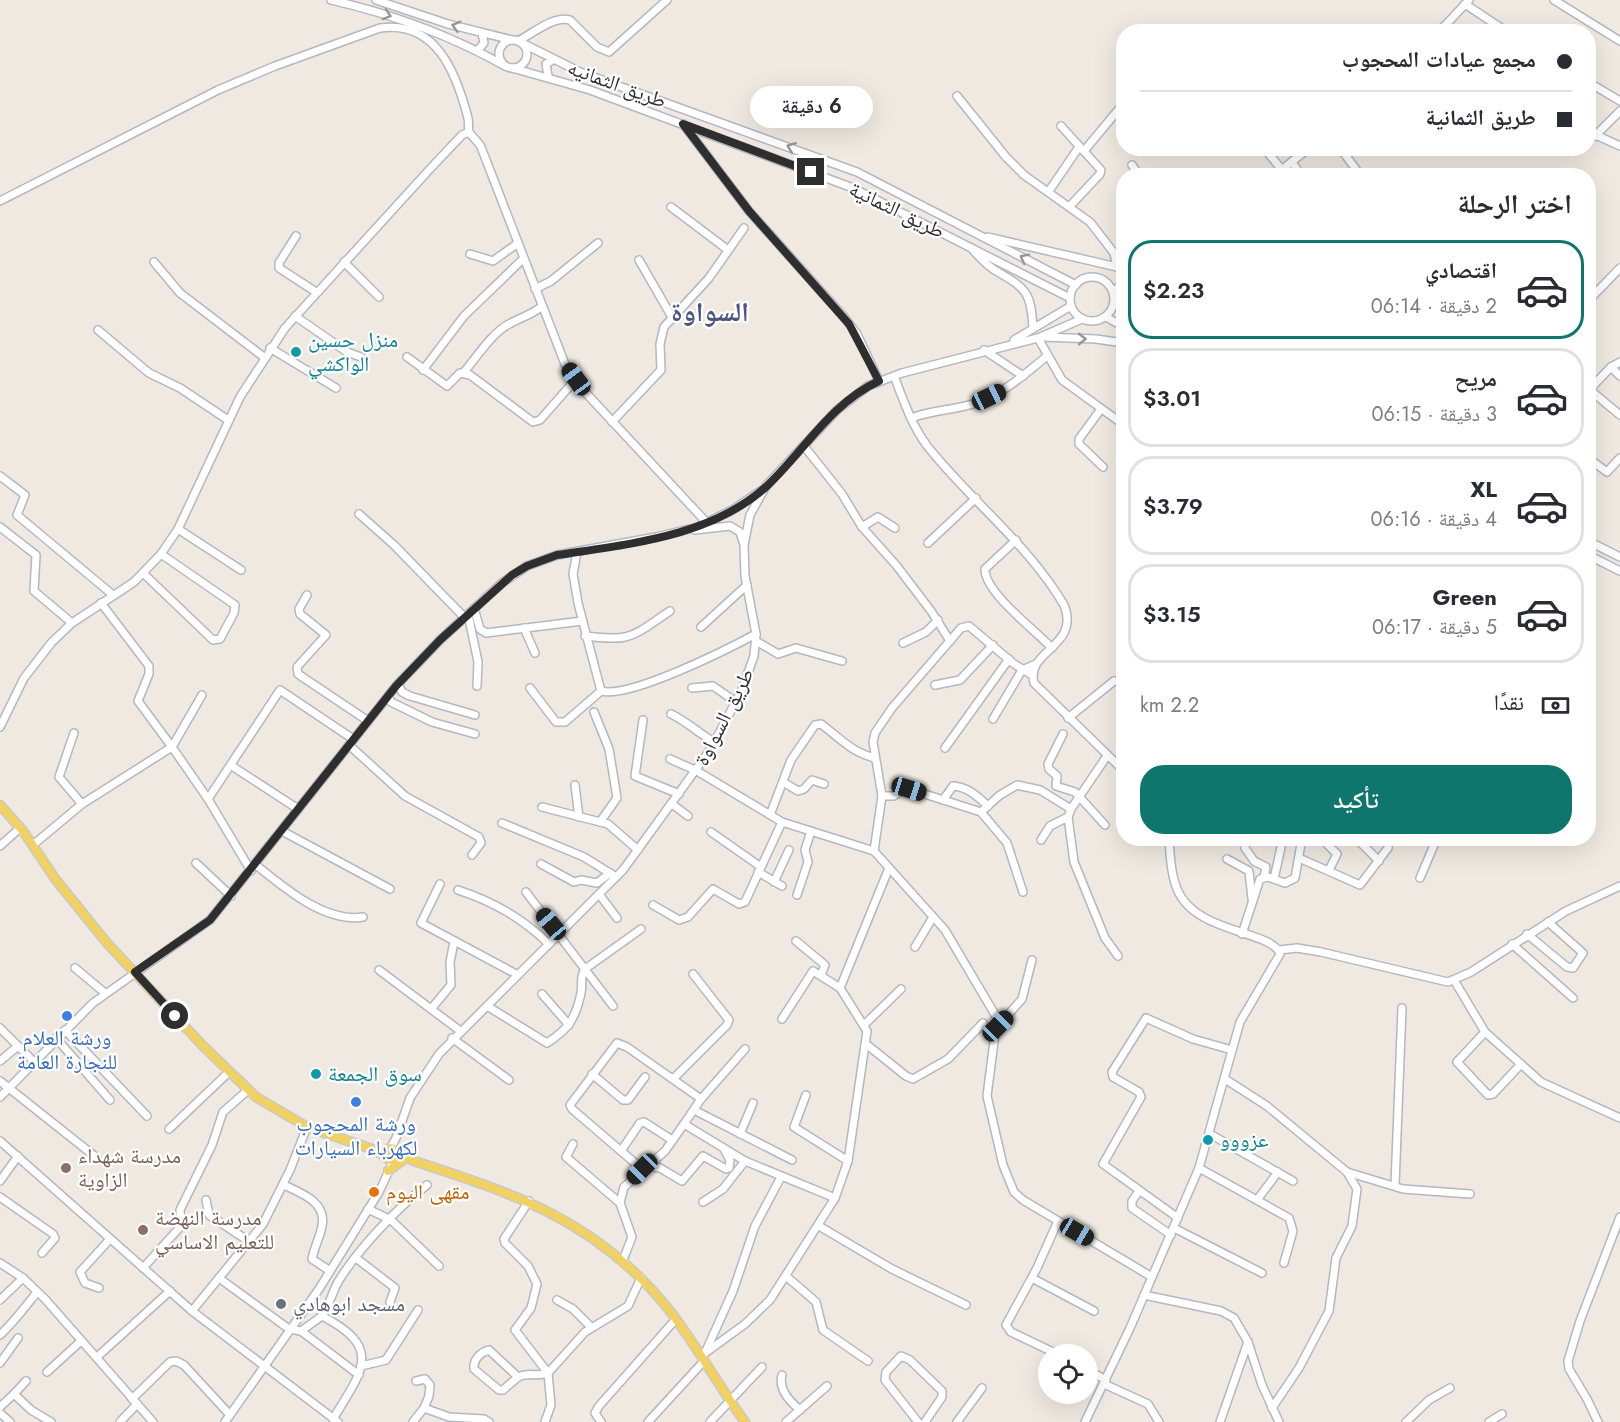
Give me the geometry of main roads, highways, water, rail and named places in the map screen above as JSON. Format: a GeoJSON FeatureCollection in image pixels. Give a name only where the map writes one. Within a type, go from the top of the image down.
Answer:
{"type":"FeatureCollection","features":[{"type":"Feature","properties":{"kind":"main road"},"geometry":{"type":"LineString","coordinates":[[0,805],[33,845],[77,907],[229,1072],[264,1104],[307,1127],[368,1147],[393,1152],[529,1201],[582,1230],[623,1260],[676,1319],[745,1422]]}},
{"type":"Feature","properties":{"kind":"main road"},"geometry":{"type":"LineString","coordinates":[[387,1172],[398,1163],[411,1160]]}},
{"type":"Feature","properties":{"kind":"place","name":"منزل حسين الواكشي"},"geometry":{"type":"Point","coordinates":[296,352]}},
{"type":"Feature","properties":{"kind":"place","name":"ورشة العلام للنجارة العامة"},"geometry":{"type":"Point","coordinates":[67,1016]}},
{"type":"Feature","properties":{"kind":"place","name":"سوق الجمعة"},"geometry":{"type":"Point","coordinates":[316,1074]}},
{"type":"Feature","properties":{"kind":"place","name":"ورشة المحجوب لكهرباء السيارات"},"geometry":{"type":"Point","coordinates":[356,1102]}},
{"type":"Feature","properties":{"kind":"place","name":"عزووو"},"geometry":{"type":"Point","coordinates":[1208,1140]}},
{"type":"Feature","properties":{"kind":"place","name":"مدرسة شهداء الزاوية"},"geometry":{"type":"Point","coordinates":[66,1168]}},
{"type":"Feature","properties":{"kind":"place","name":"مقهى اليوم"},"geometry":{"type":"Point","coordinates":[374,1192]}},
{"type":"Feature","properties":{"kind":"place","name":"مدرسة النهضة للتعليم الاساسي"},"geometry":{"type":"Point","coordinates":[143,1230]}},
{"type":"Feature","properties":{"kind":"place","name":"مسجد ابوهادي"},"geometry":{"type":"Point","coordinates":[281,1304]}},
{"type":"Feature","properties":{"kind":"district","name":"السواوة"},"geometry":{"type":"Point","coordinates":[710,312]}}]}
